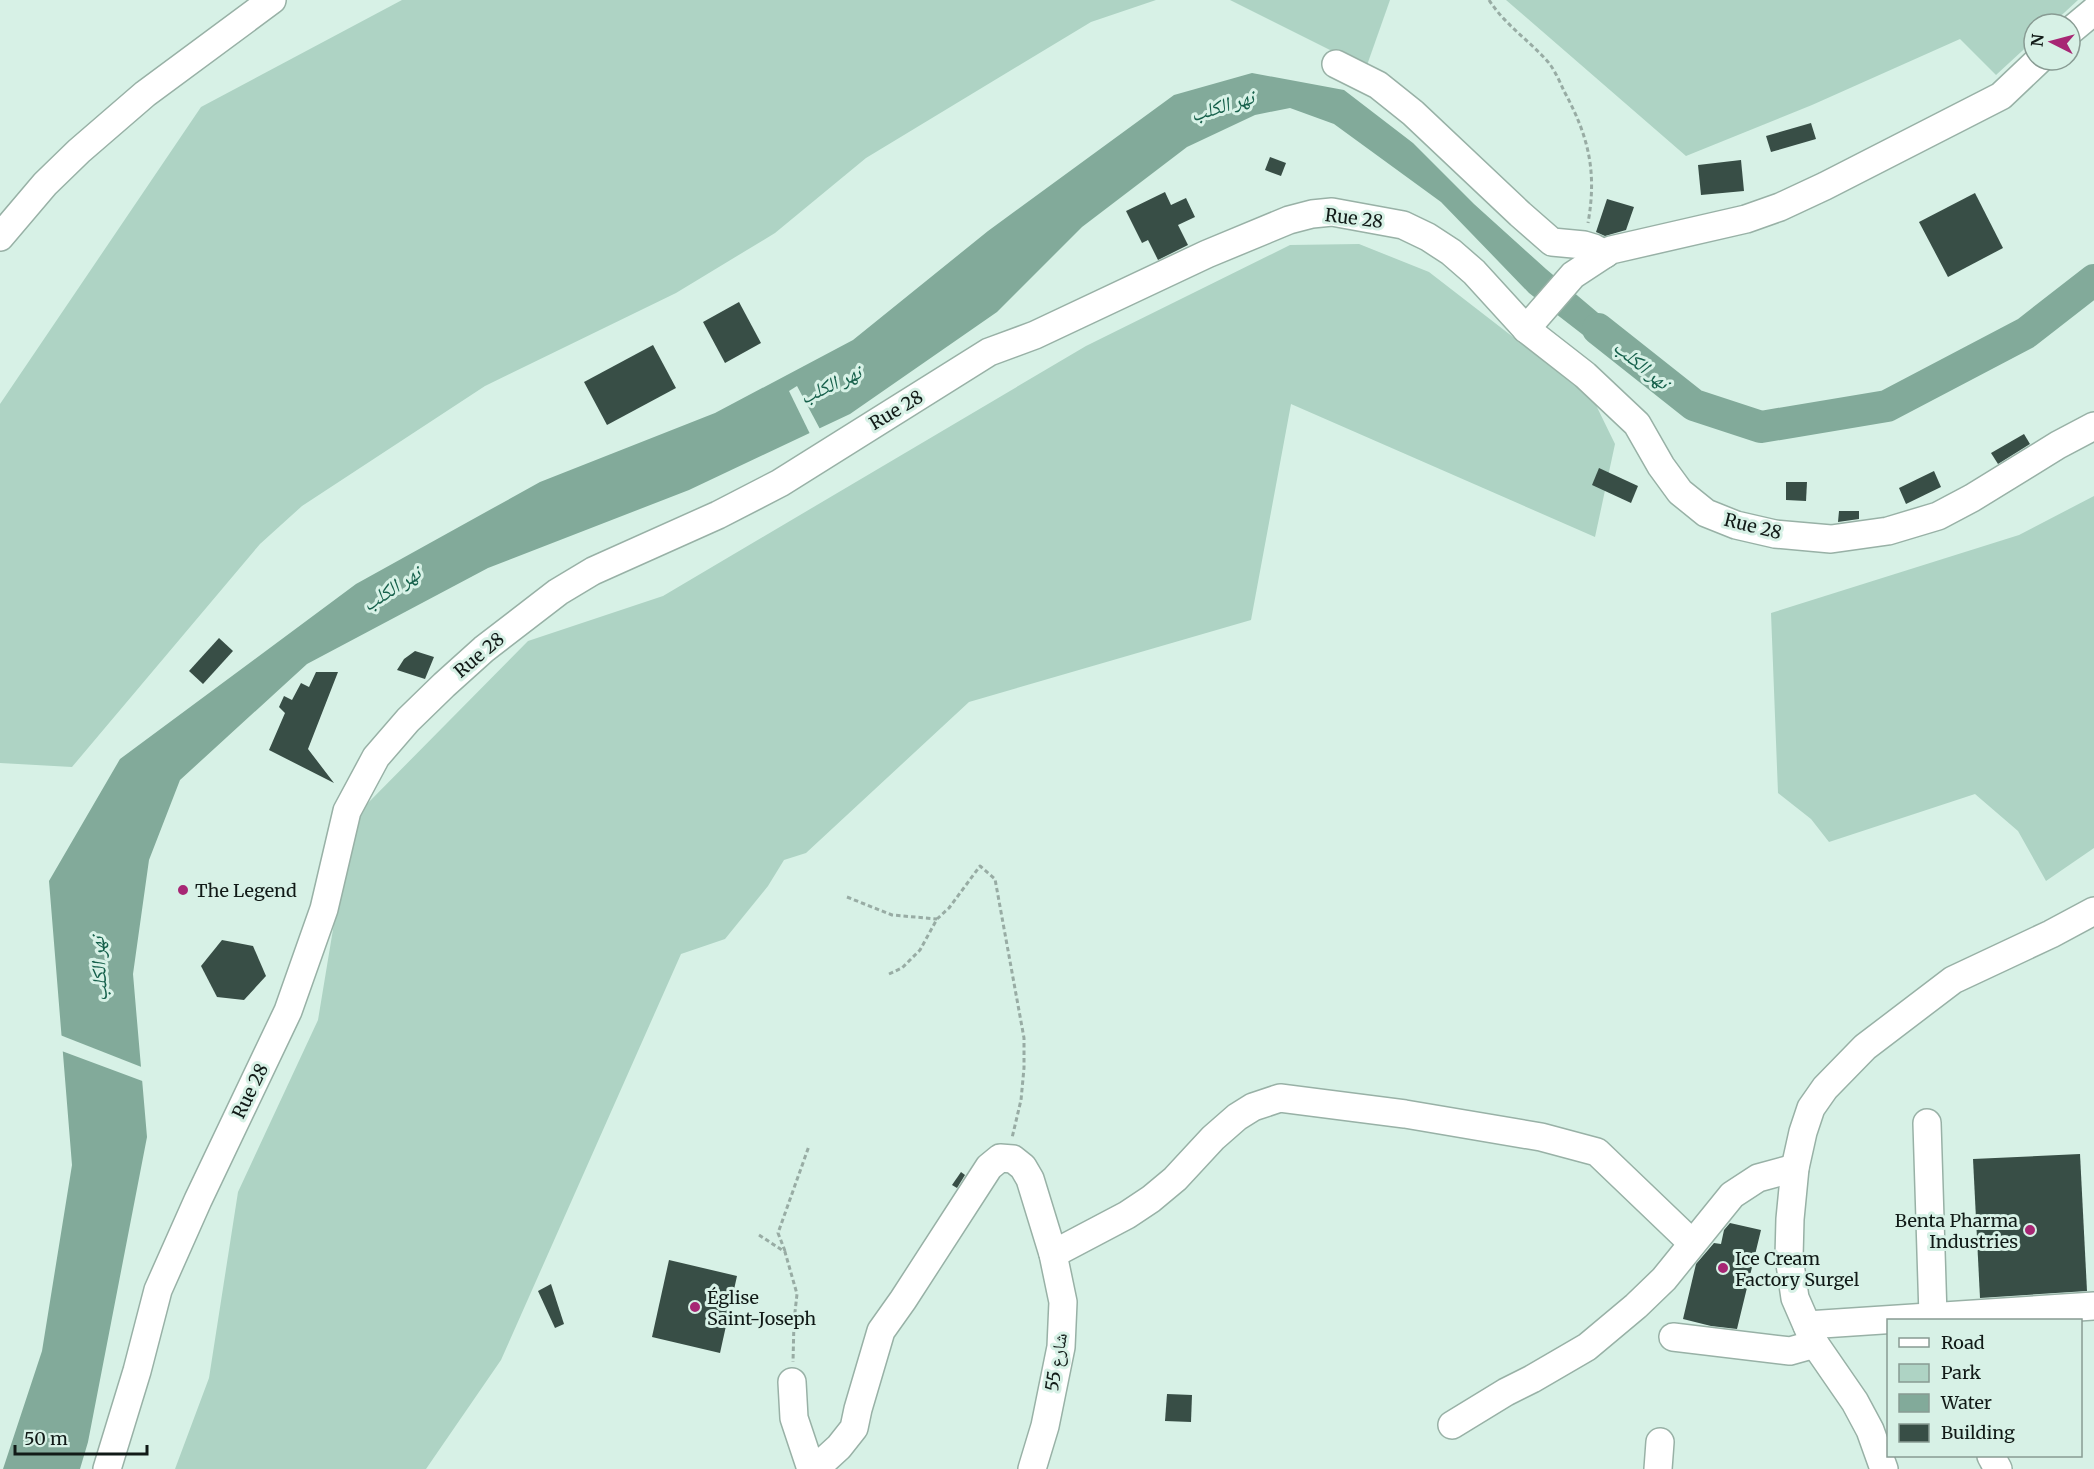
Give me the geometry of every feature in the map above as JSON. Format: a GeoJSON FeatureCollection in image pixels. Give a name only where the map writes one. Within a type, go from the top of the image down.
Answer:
{"type":"FeatureCollection","features":[{"type":"Feature","properties":{"kind":"street"},"geometry":{"type":"LineString","coordinates":[[0,237],[45,184],[87,144],[145,94],[272,0]]}},
{"type":"Feature","properties":{"kind":"street"},"geometry":{"type":"LineString","coordinates":[[2082,21],[2094,11]]}},
{"type":"Feature","properties":{"kind":"street"},"geometry":{"type":"LineString","coordinates":[[1336,64],[1378,85],[1413,113],[1552,242],[1595,250],[1611,250],[1746,219],[1780,207],[2001,96],[2026,72]]}},
{"type":"Feature","properties":{"kind":"street","name":"Rue 28"},"geometry":{"type":"LineString","coordinates":[[107,1469],[137,1371],[158,1290],[288,1011],[324,909],[347,811],[376,757],[415,713],[484,649],[567,586],[634,551],[718,515],[780,483],[989,352],[1035,335],[1207,254],[1289,220],[1312,214],[1332,213],[1403,225],[1451,252],[1474,272],[1526,329],[1585,375],[1637,424],[1661,466],[1680,492],[1706,513],[1736,525],[1775,534],[1831,539],[1888,531],[1938,516],[2094,426]]}},
{"type":"Feature","properties":{"kind":"street"},"geometry":{"type":"LineString","coordinates":[[1526,329],[1595,250]]}},
{"type":"Feature","properties":{"kind":"street"},"geometry":{"type":"LineString","coordinates":[[1884,1469],[1879,1426],[1855,1402],[1811,1335],[1795,1298],[1788,1257],[1796,1168],[1803,1132],[1811,1108],[1825,1088],[1865,1047],[1953,980],[2094,911]]}},
{"type":"Feature","properties":{"kind":"street"},"geometry":{"type":"LineString","coordinates":[[1053,1254],[1151,1200],[1237,1117],[1253,1107],[1280,1098],[1405,1114],[1540,1137],[1597,1152],[1692,1242]]}},
{"type":"Feature","properties":{"kind":"street"},"geometry":{"type":"LineString","coordinates":[[1927,1123],[1933,1316]]}},
{"type":"Feature","properties":{"kind":"street"},"geometry":{"type":"LineString","coordinates":[[792,1382],[794,1418],[813,1469],[839,1446],[854,1428],[881,1331],[887,1321],[989,1167],[1000,1158],[1007,1158]]}},
{"type":"Feature","properties":{"kind":"street","name":"شارع 55"},"geometry":{"type":"LineString","coordinates":[[1007,1158],[1014,1159],[1020,1164],[1030,1179],[1053,1254],[1063,1302],[1061,1347],[1045,1426],[1032,1469]]}},
{"type":"Feature","properties":{"kind":"street"},"geometry":{"type":"LineString","coordinates":[[1452,1425],[1587,1347],[1664,1279],[1732,1195],[1758,1178],[1796,1168]]}},
{"type":"Feature","properties":{"kind":"street"},"geometry":{"type":"LineString","coordinates":[[1914,1319],[2094,1306]]}},
{"type":"Feature","properties":{"kind":"street"},"geometry":{"type":"LineString","coordinates":[[1672,1337],[1790,1351],[1811,1335],[1887,1323]]}},
{"type":"Feature","properties":{"kind":"street"},"geometry":{"type":"LineString","coordinates":[[1658,1469],[1660,1442]]}},
{"type":"Feature","properties":{"kind":"path"},"geometry":{"type":"LineString","coordinates":[[1489,0],[1497,12],[1550,64],[1569,100],[1590,151],[1595,250]]}},
{"type":"Feature","properties":{"kind":"path"},"geometry":{"type":"LineString","coordinates":[[888,974],[902,968],[920,950],[937,919],[949,908],[980,866],[995,879],[1024,1038],[1021,1100],[1007,1158]]}},
{"type":"Feature","properties":{"kind":"path"},"geometry":{"type":"LineString","coordinates":[[847,897],[892,915],[937,919]]}},
{"type":"Feature","properties":{"kind":"path"},"geometry":{"type":"LineString","coordinates":[[792,1382],[797,1294],[778,1233],[809,1146]]}},
{"type":"Feature","properties":{"kind":"path"},"geometry":{"type":"LineString","coordinates":[[759,1235],[785,1252]]}},
{"type":"Feature","properties":{"kind":"green space"},"geometry":{"type":"Polygon","coordinates":[[[402,0],[1156,0],[1091,22],[866,158],[775,233],[676,293],[485,386],[302,506],[260,544],[72,767],[0,763],[0,404],[201,107],[402,0]]]}},
{"type":"Feature","properties":{"kind":"green space"},"geometry":{"type":"Polygon","coordinates":[[[1230,0],[1390,0],[1366,68],[1230,0]]]}},
{"type":"Feature","properties":{"kind":"green space"},"geometry":{"type":"Polygon","coordinates":[[[1506,0],[2078,0],[2065,12],[2022,12],[2022,51],[1996,75],[1960,39],[1812,105],[1686,156],[1506,0]]]}},
{"type":"Feature","properties":{"kind":"green space"},"geometry":{"type":"Polygon","coordinates":[[[1359,244],[1429,272],[1593,399],[1615,444],[1595,537],[1291,404],[1251,620],[969,702],[806,853],[784,860],[768,886],[725,939],[681,954],[501,1360],[426,1469],[175,1469],[209,1378],[238,1192],[318,1020],[341,881],[363,808],[528,641],[663,596],[1086,346],[1290,245],[1359,244]]]}},
{"type":"Feature","properties":{"kind":"green space"},"geometry":{"type":"Polygon","coordinates":[[[2094,496],[2094,848],[2046,881],[2018,831],[1975,794],[1829,842],[1811,819],[1778,793],[1771,613],[2019,535],[2094,496]]]}},
{"type":"Feature","properties":{"kind":"water"},"geometry":{"type":"Polygon","coordinates":[[[1252,73],[1344,90],[1413,143],[1474,204],[1636,345],[1622,365],[1529,293],[1441,202],[1334,124],[1290,108],[1255,115],[1187,147],[1082,227],[997,312],[850,414],[689,490],[488,568],[307,664],[180,780],[149,860],[133,974],[147,1137],[88,1442],[80,1469],[3,1469],[42,1351],[72,1165],[49,881],[120,759],[356,584],[540,482],[715,413],[853,340],[988,231],[1174,95],[1252,73]]]}},
{"type":"Feature","properties":{"kind":"pier"},"geometry":{"type":"Polygon","coordinates":[[[797,386],[821,431],[811,436],[789,391],[797,386]]]}},
{"type":"Feature","properties":{"kind":"pier"},"geometry":{"type":"Polygon","coordinates":[[[60,1035],[144,1068],[145,1082],[59,1050],[60,1035]]]}},
{"type":"Feature","properties":{"kind":"building"},"geometry":{"type":"Polygon","coordinates":[[[1811,123],[1816,139],[1771,152],[1766,136],[1811,123]]]}},
{"type":"Feature","properties":{"kind":"building"},"geometry":{"type":"Polygon","coordinates":[[[1270,157],[1286,163],[1281,176],[1265,170],[1270,157]]]}},
{"type":"Feature","properties":{"kind":"building"},"geometry":{"type":"Polygon","coordinates":[[[1741,160],[1744,191],[1701,195],[1698,165],[1741,160]]]}},
{"type":"Feature","properties":{"kind":"building"},"geometry":{"type":"Polygon","coordinates":[[[1165,192],[1171,205],[1186,198],[1195,217],[1178,225],[1188,245],[1158,260],[1148,240],[1142,243],[1126,211],[1165,192]]]}},
{"type":"Feature","properties":{"kind":"building"},"geometry":{"type":"Polygon","coordinates":[[[1975,193],[2003,248],[1948,277],[1919,222],[1975,193]]]}},
{"type":"Feature","properties":{"kind":"building"},"geometry":{"type":"Polygon","coordinates":[[[1607,199],[1634,207],[1626,230],[1605,236],[1596,232],[1607,199]]]}},
{"type":"Feature","properties":{"kind":"building"},"geometry":{"type":"Polygon","coordinates":[[[739,302],[761,343],[725,363],[703,322],[739,302]]]}},
{"type":"Feature","properties":{"kind":"building"},"geometry":{"type":"Polygon","coordinates":[[[653,345],[676,388],[607,425],[584,382],[653,345]]]}},
{"type":"Feature","properties":{"kind":"building"},"geometry":{"type":"Polygon","coordinates":[[[2024,434],[2030,444],[1998,464],[1991,453],[2024,434]]]}},
{"type":"Feature","properties":{"kind":"building"},"geometry":{"type":"Polygon","coordinates":[[[1599,468],[1638,486],[1631,503],[1592,485],[1599,468]]]}},
{"type":"Feature","properties":{"kind":"building"},"geometry":{"type":"Polygon","coordinates":[[[1934,471],[1941,487],[1906,504],[1899,488],[1934,471]]]}},
{"type":"Feature","properties":{"kind":"building"},"geometry":{"type":"Polygon","coordinates":[[[1786,482],[1807,482],[1806,501],[1786,500],[1786,482]]]}},
{"type":"Feature","properties":{"kind":"building"},"geometry":{"type":"Polygon","coordinates":[[[1839,511],[1859,511],[1859,519],[1838,522],[1839,511]]]}},
{"type":"Feature","properties":{"kind":"building"},"geometry":{"type":"Polygon","coordinates":[[[219,638],[233,651],[203,684],[189,671],[219,638]]]}},
{"type":"Feature","properties":{"kind":"building"},"geometry":{"type":"Polygon","coordinates":[[[415,651],[434,657],[425,679],[397,670],[404,659],[415,651]]]}},
{"type":"Feature","properties":{"kind":"building"},"geometry":{"type":"Polygon","coordinates":[[[316,672],[338,672],[308,749],[334,783],[269,750],[285,713],[279,707],[284,696],[292,700],[301,683],[309,687],[316,672]]]}},
{"type":"Feature","properties":{"kind":"building"},"geometry":{"type":"Polygon","coordinates":[[[222,940],[253,946],[266,976],[244,1000],[217,997],[201,966],[222,940]]]}},
{"type":"Feature","properties":{"kind":"building","name":"Benta Pharma Industries"},"geometry":{"type":"Polygon","coordinates":[[[2080,1154],[2087,1291],[1980,1298],[1973,1159],[2080,1154]]]}},
{"type":"Feature","properties":{"kind":"building"},"geometry":{"type":"Polygon","coordinates":[[[961,1172],[965,1175],[957,1188],[952,1185],[961,1172]]]}},
{"type":"Feature","properties":{"kind":"building","name":"Ice Cream Factory Surgel"},"geometry":{"type":"Polygon","coordinates":[[[1730,1223],[1761,1230],[1737,1329],[1683,1319],[1696,1264],[1714,1243],[1721,1244],[1724,1230],[1730,1223]]]}},
{"type":"Feature","properties":{"kind":"building","name":"Église Saint-Joseph"},"geometry":{"type":"Polygon","coordinates":[[[669,1260],[737,1276],[720,1353],[652,1337],[669,1260]]]}},
{"type":"Feature","properties":{"kind":"building"},"geometry":{"type":"Polygon","coordinates":[[[551,1284],[564,1324],[555,1328],[538,1291],[551,1284]]]}},
{"type":"Feature","properties":{"kind":"building"},"geometry":{"type":"Polygon","coordinates":[[[1167,1394],[1192,1395],[1191,1422],[1165,1421],[1167,1394]]]}},
{"type":"Feature","properties":{"kind":"waterway","name":"نهر الكلب"},"geometry":{"type":"LineString","coordinates":[[1598,329],[1694,405],[1761,427],[1887,406],[2026,333],[2094,280]]}},
{"type":"Feature","properties":{"kind":"place","name":"The Legend"},"geometry":{"type":"Point","coordinates":[183,890]}},
{"type":"Feature","properties":{"kind":"place","name":"Benta Pharma Industries"},"geometry":{"type":"Point","coordinates":[2030,1230]}},
{"type":"Feature","properties":{"kind":"place","name":"Ice Cream Factory Surgel"},"geometry":{"type":"Point","coordinates":[1723,1268]}},
{"type":"Feature","properties":{"kind":"place","name":"Église Saint-Joseph"},"geometry":{"type":"Point","coordinates":[695,1307]}}]}
